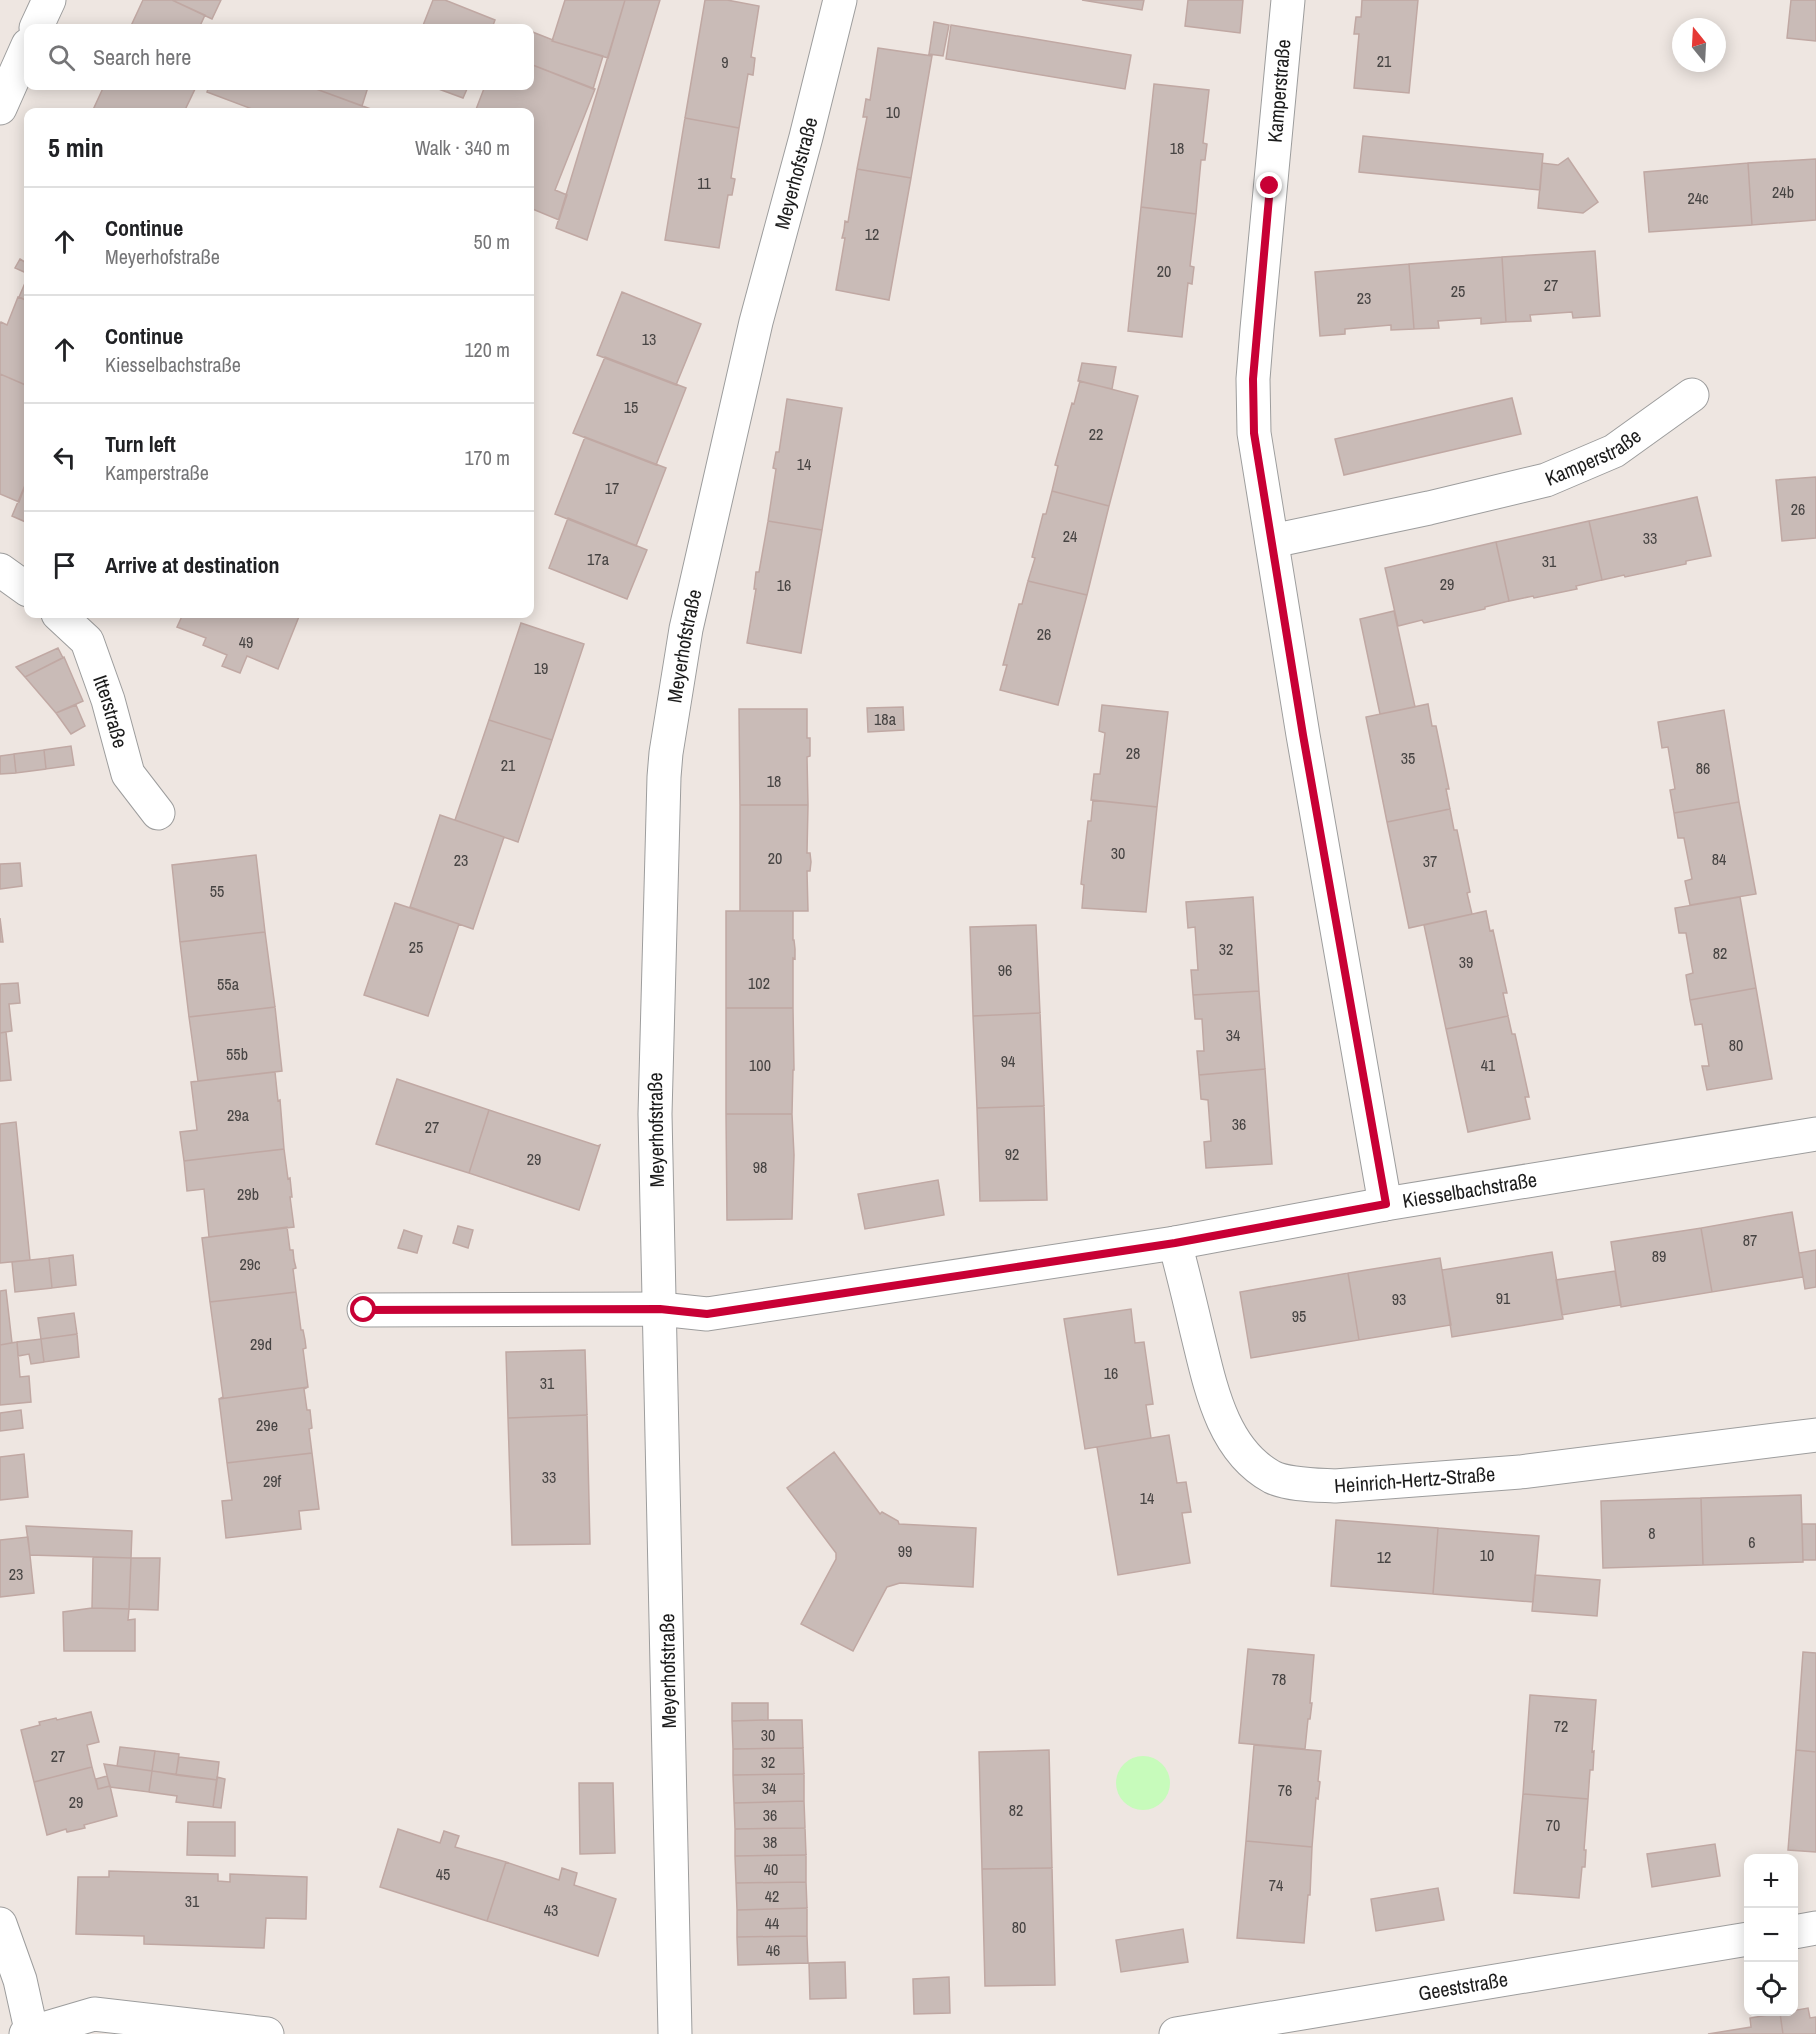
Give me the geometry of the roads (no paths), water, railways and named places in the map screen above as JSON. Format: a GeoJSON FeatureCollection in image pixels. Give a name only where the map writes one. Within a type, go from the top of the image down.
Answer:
{"type":"FeatureCollection","features":[{"type":"Feature","properties":{"kind":"street"},"geometry":{"type":"LineString","coordinates":[[38,24],[49,0]]}},
{"type":"Feature","properties":{"kind":"street","name":"Meyerhofstraße"},"geometry":{"type":"LineString","coordinates":[[675,2034],[655,1114],[666,753],[686,629],[756,322],[806,138],[840,0]]}},
{"type":"Feature","properties":{"kind":"street","name":"Kamperstraße"},"geometry":{"type":"LineString","coordinates":[[1288,0],[1253,379],[1254,433],[1303,735],[1386,1204]]}},
{"type":"Feature","properties":{"kind":"street"},"geometry":{"type":"LineString","coordinates":[[0,108],[24,54]]}},
{"type":"Feature","properties":{"kind":"street","name":"Kamperstraße"},"geometry":{"type":"LineString","coordinates":[[1272,541],[1429,508],[1546,480],[1614,451],[1692,395]]}},
{"type":"Feature","properties":{"kind":"street"},"geometry":{"type":"LineString","coordinates":[[0,570],[24,587]]}},
{"type":"Feature","properties":{"kind":"street","name":"Itterstraße"},"geometry":{"type":"LineString","coordinates":[[62,618],[87,641],[108,700],[128,774],[158,813]]}},
{"type":"Feature","properties":{"kind":"street","name":"Kiesselbachstraße"},"geometry":{"type":"LineString","coordinates":[[660,1309],[707,1314],[1175,1243],[1386,1204],[1816,1134]]}},
{"type":"Feature","properties":{"kind":"street","name":"Heinrich-Hertz-Straße"},"geometry":{"type":"LineString","coordinates":[[1175,1243],[1214,1401],[1237,1446],[1250,1462],[1274,1478],[1309,1485],[1335,1486],[1520,1472],[1816,1434]]}},
{"type":"Feature","properties":{"kind":"street"},"geometry":{"type":"LineString","coordinates":[[364,1310],[660,1309]]}},
{"type":"Feature","properties":{"kind":"street"},"geometry":{"type":"LineString","coordinates":[[0,1924],[20,1980],[30,2033],[94,2014],[267,2034]]}},
{"type":"Feature","properties":{"kind":"street"},"geometry":{"type":"LineString","coordinates":[[1798,1931],[1816,1928]]}},
{"type":"Feature","properties":{"kind":"street","name":"Geeststraße"},"geometry":{"type":"LineString","coordinates":[[1176,2034],[1744,1940]]}}]}
